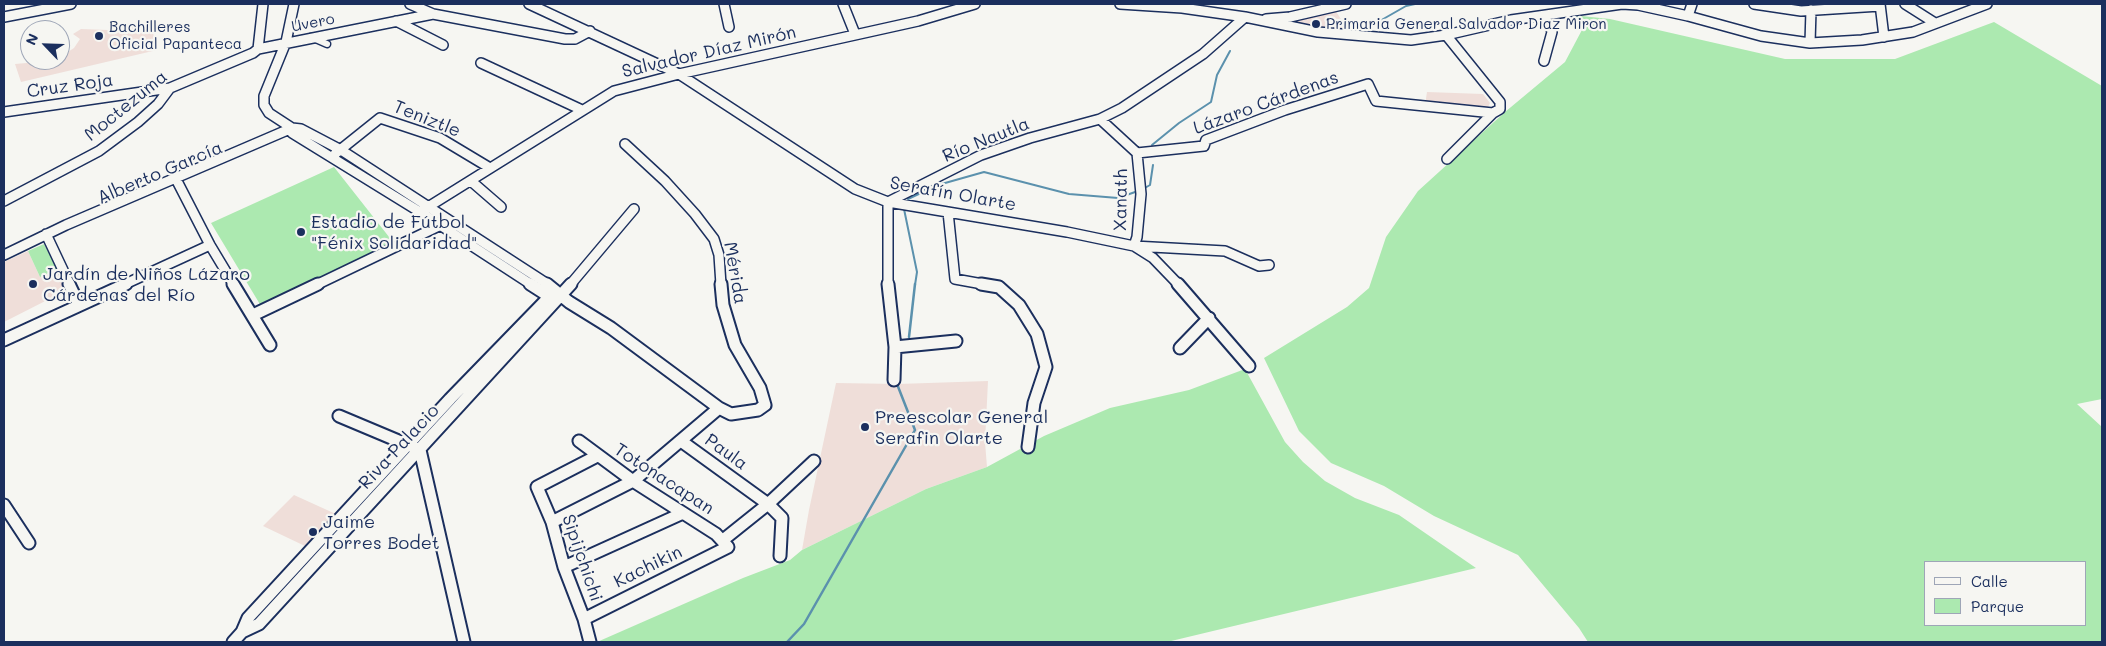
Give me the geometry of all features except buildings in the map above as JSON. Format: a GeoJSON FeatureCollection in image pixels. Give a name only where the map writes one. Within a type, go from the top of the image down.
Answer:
{"type":"FeatureCollection","features":[{"type":"Feature","properties":{"kind":"street"},"geometry":{"type":"LineString","coordinates":[[4,16],[71,4]]}},
{"type":"Feature","properties":{"kind":"street"},"geometry":{"type":"LineString","coordinates":[[258,49],[263,4]]}},
{"type":"Feature","properties":{"kind":"street"},"geometry":{"type":"LineString","coordinates":[[294,4],[286,42],[264,96],[264,105],[270,113],[331,157],[423,209],[450,221],[559,296]]}},
{"type":"Feature","properties":{"kind":"street"},"geometry":{"type":"LineString","coordinates":[[410,4],[433,14],[565,39],[575,39],[590,31]]}},
{"type":"Feature","properties":{"kind":"street","name":"Serafín Olarte"},"geometry":{"type":"LineString","coordinates":[[529,4],[679,74],[855,189],[888,202],[1067,232],[1134,246],[1152,258],[1208,318],[1249,366]]}},
{"type":"Feature","properties":{"kind":"street"},"geometry":{"type":"LineString","coordinates":[[724,4],[729,27]]}},
{"type":"Feature","properties":{"kind":"street"},"geometry":{"type":"LineString","coordinates":[[843,4],[855,34]]}},
{"type":"Feature","properties":{"kind":"street","name":"Salvador Díaz Mirón"},"geometry":{"type":"LineString","coordinates":[[423,209],[614,91],[679,74],[918,21],[973,4]]}},
{"type":"Feature","properties":{"kind":"street"},"geometry":{"type":"LineString","coordinates":[[1120,4],[1182,6],[1318,32],[1412,40],[1446,36],[1511,20],[1594,5],[1622,4],[1638,5],[1688,16],[1762,36],[1810,43],[1884,37],[1913,32],[1987,4]]}},
{"type":"Feature","properties":{"kind":"street"},"geometry":{"type":"LineString","coordinates":[[1262,20],[1290,17],[1346,4]]}},
{"type":"Feature","properties":{"kind":"street"},"geometry":{"type":"LineString","coordinates":[[1688,16],[1692,4]]}},
{"type":"Feature","properties":{"kind":"street"},"geometry":{"type":"LineString","coordinates":[[1754,4],[1772,8],[1800,7],[1811,10],[1880,5],[1884,37]]}},
{"type":"Feature","properties":{"kind":"street"},"geometry":{"type":"LineString","coordinates":[[1905,4],[1935,23]]}},
{"type":"Feature","properties":{"kind":"street"},"geometry":{"type":"LineString","coordinates":[[1960,4],[1970,10]]}},
{"type":"Feature","properties":{"kind":"street"},"geometry":{"type":"LineString","coordinates":[[1810,43],[1811,10]]}},
{"type":"Feature","properties":{"kind":"street","name":"Uvero"},"geometry":{"type":"LineString","coordinates":[[258,49],[310,37],[433,14]]}},
{"type":"Feature","properties":{"kind":"street"},"geometry":{"type":"LineString","coordinates":[[1541,16],[1550,26],[1552,32],[1544,60]]}},
{"type":"Feature","properties":{"kind":"street","name":"Río Nautla"},"geometry":{"type":"LineString","coordinates":[[888,202],[981,155],[1030,138],[1100,119],[1122,108],[1202,54],[1245,17]]}},
{"type":"Feature","properties":{"kind":"street"},"geometry":{"type":"LineString","coordinates":[[396,22],[443,45]]}},
{"type":"Feature","properties":{"kind":"street"},"geometry":{"type":"LineString","coordinates":[[1446,36],[1500,102],[1500,109],[1493,113],[1447,160]]}},
{"type":"Feature","properties":{"kind":"street"},"geometry":{"type":"LineString","coordinates":[[310,37],[327,44]]}},
{"type":"Feature","properties":{"kind":"street","name":"Moctezuma"},"geometry":{"type":"LineString","coordinates":[[4,202],[99,151],[138,122],[158,104],[170,88],[253,53],[258,49]]}},
{"type":"Feature","properties":{"kind":"street"},"geometry":{"type":"LineString","coordinates":[[481,63],[582,110]]}},
{"type":"Feature","properties":{"kind":"street","name":"Lázaro Cárdenas"},"geometry":{"type":"LineString","coordinates":[[1137,153],[1204,146],[1206,140],[1285,110],[1368,84],[1376,101],[1493,113]]}},
{"type":"Feature","properties":{"kind":"street","name":"Cruz Roja"},"geometry":{"type":"LineString","coordinates":[[4,112],[170,88]]}},
{"type":"Feature","properties":{"kind":"street","name":"Teniztle"},"geometry":{"type":"LineString","coordinates":[[331,157],[380,118],[440,138],[490,168]]}},
{"type":"Feature","properties":{"kind":"street"},"geometry":{"type":"LineString","coordinates":[[1100,119],[1137,153]]}},
{"type":"Feature","properties":{"kind":"street"},"geometry":{"type":"LineString","coordinates":[[295,130],[340,150],[423,209],[440,225],[612,328],[719,408]]}},
{"type":"Feature","properties":{"kind":"street","name":"Alberto García"},"geometry":{"type":"LineString","coordinates":[[4,255],[295,130]]}},
{"type":"Feature","properties":{"kind":"street","name":"Mérida"},"geometry":{"type":"LineString","coordinates":[[625,144],[675,191],[714,239],[719,255],[723,305],[735,345],[760,388],[765,405],[758,410],[731,414],[719,408]]}},
{"type":"Feature","properties":{"kind":"street","name":"Xanath"},"geometry":{"type":"LineString","coordinates":[[1134,246],[1137,238],[1141,190],[1137,153]]}},
{"type":"Feature","properties":{"kind":"street"},"geometry":{"type":"LineString","coordinates":[[177,181],[210,245],[270,345]]}},
{"type":"Feature","properties":{"kind":"street"},"geometry":{"type":"LineString","coordinates":[[471,181],[501,206]]}},
{"type":"Feature","properties":{"kind":"street"},"geometry":{"type":"LineString","coordinates":[[888,202],[887,272],[894,347],[894,380]]}},
{"type":"Feature","properties":{"kind":"street","name":"Riva Palacio"},"geometry":{"type":"LineString","coordinates":[[242,632],[259,624],[474,391],[634,209]]}},
{"type":"Feature","properties":{"kind":"street"},"geometry":{"type":"LineString","coordinates":[[948,212],[955,279],[999,287],[1019,305],[1038,334],[1046,367],[1034,403],[1028,447]]}},
{"type":"Feature","properties":{"kind":"street"},"geometry":{"type":"LineString","coordinates":[[252,315],[450,221]]}},
{"type":"Feature","properties":{"kind":"street"},"geometry":{"type":"LineString","coordinates":[[47,237],[79,305]]}},
{"type":"Feature","properties":{"kind":"street"},"geometry":{"type":"LineString","coordinates":[[4,340],[210,245]]}},
{"type":"Feature","properties":{"kind":"street"},"geometry":{"type":"LineString","coordinates":[[1134,246],[1225,251],[1259,266],[1269,265]]}},
{"type":"Feature","properties":{"kind":"street","name":"Riva Palacio"},"geometry":{"type":"LineString","coordinates":[[233,642],[242,632],[248,618],[408,444],[463,386],[559,296]]}},
{"type":"Feature","properties":{"kind":"street"},"geometry":{"type":"LineString","coordinates":[[1180,348],[1208,318]]}},
{"type":"Feature","properties":{"kind":"street"},"geometry":{"type":"LineString","coordinates":[[894,347],[956,341]]}},
{"type":"Feature","properties":{"kind":"street"},"geometry":{"type":"LineString","coordinates":[[463,386],[474,391]]}},
{"type":"Feature","properties":{"kind":"street","name":"Paula"},"geometry":{"type":"LineString","coordinates":[[719,408],[680,441],[768,504],[782,518],[780,556]]}},
{"type":"Feature","properties":{"kind":"street"},"geometry":{"type":"LineString","coordinates":[[339,416],[420,450],[464,642]]}},
{"type":"Feature","properties":{"kind":"street"},"geometry":{"type":"LineString","coordinates":[[552,522],[633,481],[680,441]]}},
{"type":"Feature","properties":{"kind":"street","name":"Totonacapan"},"geometry":{"type":"LineString","coordinates":[[580,442],[633,481],[726,543]]}},
{"type":"Feature","properties":{"kind":"street","name":"Sipijchichi"},"geometry":{"type":"LineString","coordinates":[[590,642],[584,618],[564,567],[552,522],[537,487],[597,456]]}},
{"type":"Feature","properties":{"kind":"street"},"geometry":{"type":"LineString","coordinates":[[726,543],[814,461]]}},
{"type":"Feature","properties":{"kind":"street"},"geometry":{"type":"LineString","coordinates":[[4,505],[28,543]]}},
{"type":"Feature","properties":{"kind":"street"},"geometry":{"type":"LineString","coordinates":[[564,567],[683,513]]}},
{"type":"Feature","properties":{"kind":"street","name":"Kachikin"},"geometry":{"type":"LineString","coordinates":[[584,618],[726,543]]}},
{"type":"Feature","properties":{"kind":"shaded area"},"geometry":{"type":"Polygon","coordinates":[[[1335,10],[1350,33],[1283,22],[1335,10]]]}},
{"type":"Feature","properties":{"kind":"shaded area"},"geometry":{"type":"Polygon","coordinates":[[[114,24],[150,24],[149,27],[152,28],[157,50],[21,82],[15,64],[20,64],[20,70],[70,70],[70,51],[80,39],[73,34],[81,29],[108,30],[114,24]]]}},
{"type":"Feature","properties":{"kind":"shaded area"},"geometry":{"type":"Polygon","coordinates":[[[1427,92],[1483,94],[1490,103],[1487,109],[1425,105],[1427,92]]]}},
{"type":"Feature","properties":{"kind":"shaded area","name":"Jardín de Niños Lázaro Cárdenas del Río"},"geometry":{"type":"Polygon","coordinates":[[[28,251],[40,277],[57,269],[65,291],[4,322],[4,262],[28,251]]]}},
{"type":"Feature","properties":{"kind":"shaded area"},"geometry":{"type":"Polygon","coordinates":[[[988,381],[985,442],[987,467],[926,489],[802,550],[836,383],[898,384],[988,381]]]}},
{"type":"Feature","properties":{"kind":"shaded area"},"geometry":{"type":"Polygon","coordinates":[[[294,495],[338,515],[307,547],[263,526],[294,495]]]}},
{"type":"Feature","properties":{"kind":"green space"},"geometry":{"type":"Polygon","coordinates":[[[1572,15],[1610,19],[1785,59],[1895,59],[1994,22],[2102,86],[2102,399],[2077,404],[2102,427],[2102,642],[1588,642],[1579,628],[1518,555],[1434,516],[1384,486],[1331,463],[1299,431],[1264,358],[1347,307],[1369,288],[1386,237],[1418,191],[1505,112],[1565,62],[1583,28],[1572,15]]]}},
{"type":"Feature","properties":{"kind":"green space","name":"Estadio de Fútbol \"Fénix Solidaridad\""},"geometry":{"type":"Polygon","coordinates":[[[334,167],[393,242],[261,306],[211,223],[334,167]]]}},
{"type":"Feature","properties":{"kind":"green space"},"geometry":{"type":"Polygon","coordinates":[[[44,244],[57,269],[40,277],[28,251],[44,244]]]}},
{"type":"Feature","properties":{"kind":"green space"},"geometry":{"type":"Polygon","coordinates":[[[1245,369],[1285,442],[1303,462],[1325,481],[1355,498],[1399,515],[1476,568],[1167,642],[597,642],[743,578],[790,560],[802,550],[926,489],[987,467],[1044,436],[1110,408],[1189,390],[1245,369]]]}},
{"type":"Feature","properties":{"kind":"waterway"},"geometry":{"type":"LineString","coordinates":[[1352,26],[1378,22],[1406,6],[1415,4]]}},
{"type":"Feature","properties":{"kind":"waterway"},"geometry":{"type":"LineString","coordinates":[[1152,145],[1179,123],[1211,102],[1217,75],[1230,51]]}},
{"type":"Feature","properties":{"kind":"waterway"},"geometry":{"type":"LineString","coordinates":[[1143,189],[1150,185],[1153,165]]}},
{"type":"Feature","properties":{"kind":"waterway"},"geometry":{"type":"LineString","coordinates":[[908,199],[938,185],[984,172],[1069,194],[1118,198],[1138,191]]}},
{"type":"Feature","properties":{"kind":"waterway"},"geometry":{"type":"LineString","coordinates":[[904,209],[917,272],[915,285]]}},
{"type":"Feature","properties":{"kind":"waterway"},"geometry":{"type":"LineString","coordinates":[[909,337],[915,284]]}},
{"type":"Feature","properties":{"kind":"waterway"},"geometry":{"type":"LineString","coordinates":[[787,642],[804,624],[915,430],[897,384]]}},
{"type":"Feature","properties":{"kind":"place","name":"Primaria General Salvador Diaz Miron"},"geometry":{"type":"Point","coordinates":[1316,24]}},
{"type":"Feature","properties":{"kind":"place","name":"Bachilleres Oficial Papanteca"},"geometry":{"type":"Point","coordinates":[99,36]}},
{"type":"Feature","properties":{"kind":"place","name":"Estadio de Fútbol \"Fénix Solidaridad\""},"geometry":{"type":"Point","coordinates":[301,232]}},
{"type":"Feature","properties":{"kind":"place","name":"Jardín de Niños Lázaro Cárdenas del Río"},"geometry":{"type":"Point","coordinates":[33,284]}},
{"type":"Feature","properties":{"kind":"place","name":"Preescolar General Serafin Olarte"},"geometry":{"type":"Point","coordinates":[865,427]}},
{"type":"Feature","properties":{"kind":"place","name":"Jaime Torres Bodet"},"geometry":{"type":"Point","coordinates":[313,532]}}]}
